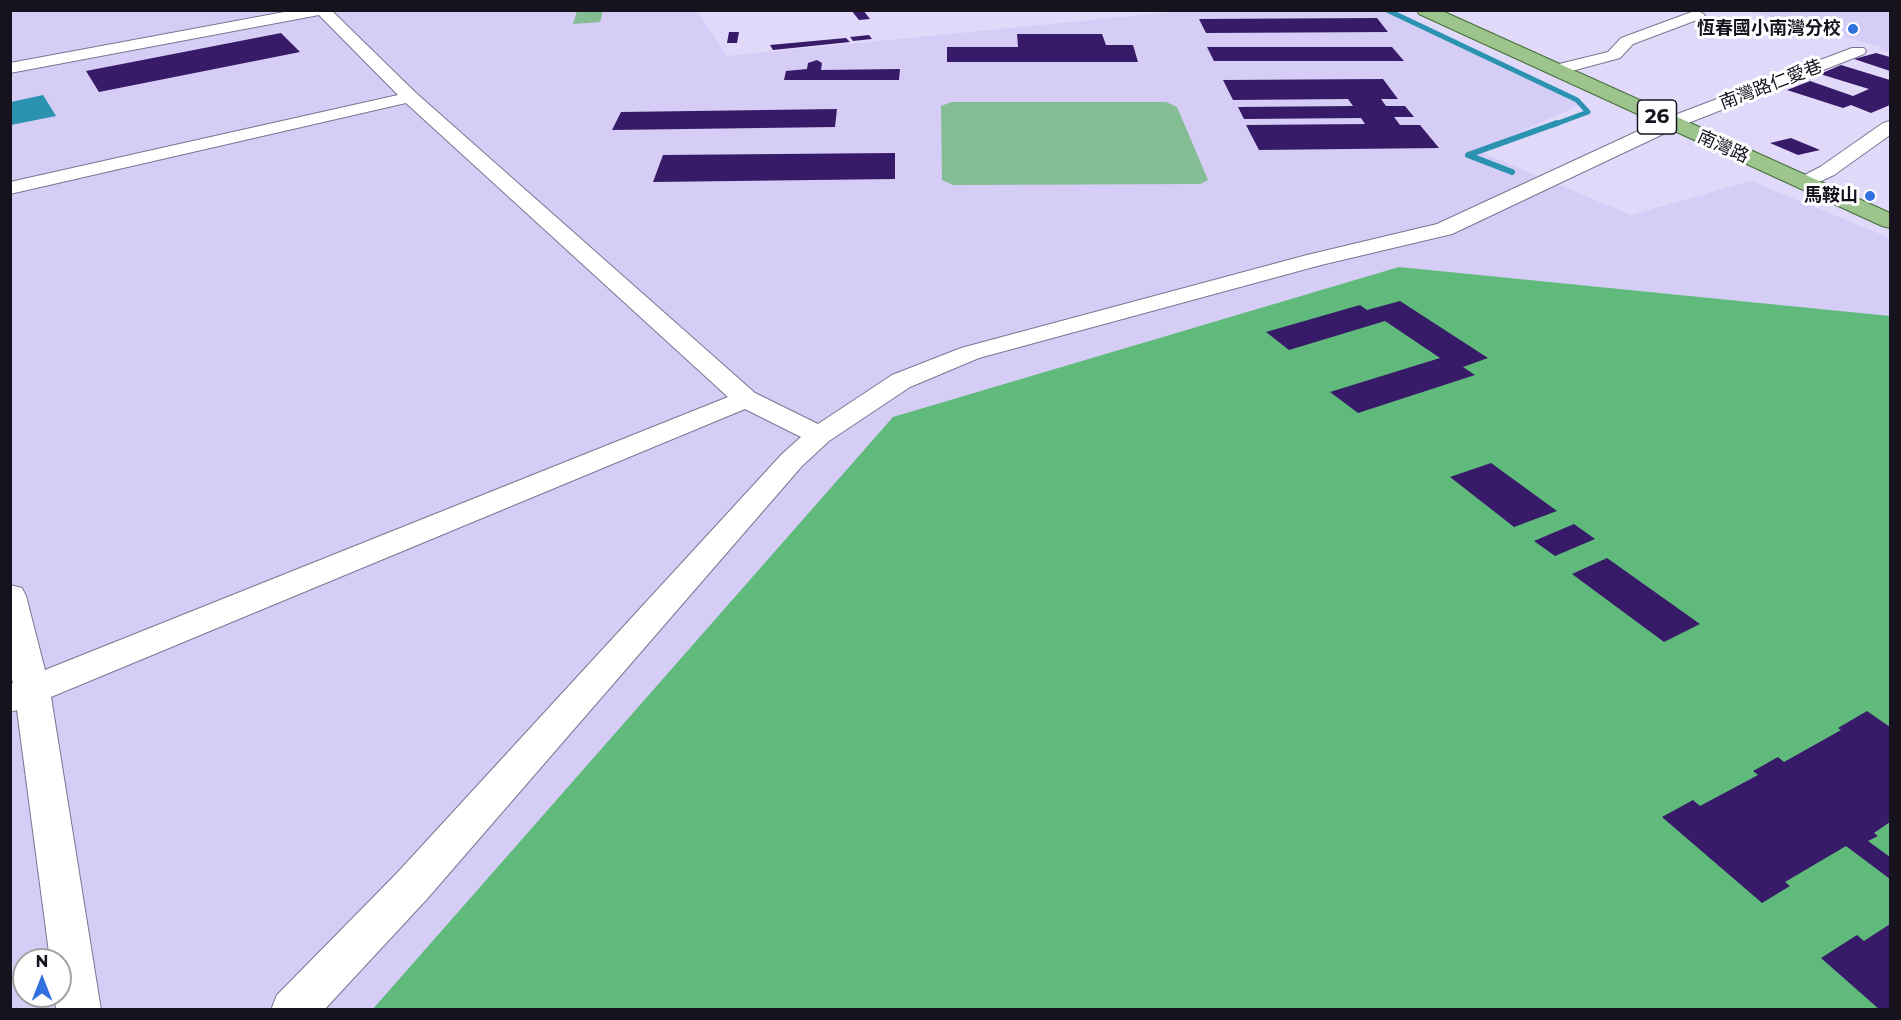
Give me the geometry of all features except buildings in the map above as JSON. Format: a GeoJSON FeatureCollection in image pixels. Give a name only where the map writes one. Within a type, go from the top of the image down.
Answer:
{"type":"FeatureCollection","features":[{"type":"Feature","properties":{"kind":"main road","name":"南灣路"},"geometry":{"type":"LineString","coordinates":[[1425,10],[1810,180],[1890,221]]}},
{"type":"Feature","properties":{"kind":"main road","name":"南灣路"},"geometry":{"type":"LineString","coordinates":[[1442,10],[1563,69]]}},
{"type":"Feature","properties":{"kind":"main road","name":"南灣路"},"geometry":{"type":"LineString","coordinates":[[1810,180],[1890,210]]}},
{"type":"Feature","properties":{"kind":"street"},"geometry":{"type":"LineString","coordinates":[[10,68],[322,10],[410,97],[746,399],[819,435]]}},
{"type":"Feature","properties":{"kind":"street"},"geometry":{"type":"LineString","coordinates":[[1563,69],[1614,55],[1626,41],[1697,15]]}},
{"type":"Feature","properties":{"kind":"street","name":"南灣路仁愛巷"},"geometry":{"type":"LineString","coordinates":[[293,1010],[412,886],[792,460],[819,435],[902,381],[970,353],[1316,260],[1444,229],[1677,121],[1858,51]]}},
{"type":"Feature","properties":{"kind":"street"},"geometry":{"type":"LineString","coordinates":[[10,188],[410,97]]}},
{"type":"Feature","properties":{"kind":"street"},"geometry":{"type":"LineString","coordinates":[[1810,180],[1890,127]]}},
{"type":"Feature","properties":{"kind":"street"},"geometry":{"type":"LineString","coordinates":[[21,694],[746,399]]}},
{"type":"Feature","properties":{"kind":"street"},"geometry":{"type":"LineString","coordinates":[[10,596],[21,694],[79,1010]]}},
{"type":"Feature","properties":{"kind":"shaded area"},"geometry":{"type":"Polygon","coordinates":[[[10,11],[697,11],[727,56],[1182,11],[1390,11],[1582,104],[1478,151],[1631,215],[1751,181],[1890,238],[1890,1009],[11,1009],[10,11]]]}},
{"type":"Feature","properties":{"kind":"shaded area","name":"恆春國小南灣分校"},"geometry":{"type":"Polygon","coordinates":[[[1748,11],[1890,11],[1890,53],[1878,49],[1882,47],[1748,11]]]}},
{"type":"Feature","properties":{"kind":"green space"},"geometry":{"type":"Polygon","coordinates":[[[577,11],[603,11],[600,22],[573,24],[577,11]]]}},
{"type":"Feature","properties":{"kind":"green space"},"geometry":{"type":"Polygon","coordinates":[[[952,102],[1166,102],[1177,107],[1208,180],[1200,184],[953,185],[942,180],[941,106],[952,102]]]}},
{"type":"Feature","properties":{"kind":"green space"},"geometry":{"type":"Polygon","coordinates":[[[1399,267],[1890,316],[1890,1009],[372,1010],[893,417],[1399,267]]]}},
{"type":"Feature","properties":{"kind":"water"},"geometry":{"type":"Polygon","coordinates":[[[43,95],[56,116],[11,125],[11,102],[43,95]]]}},
{"type":"Feature","properties":{"kind":"waterway"},"geometry":{"type":"LineString","coordinates":[[1387,10],[1577,100],[1588,112],[1553,125]]}},
{"type":"Feature","properties":{"kind":"waterway"},"geometry":{"type":"LineString","coordinates":[[1512,172],[1468,155],[1557,123]]}},
{"type":"Feature","properties":{"kind":"place","name":"恆春國小南灣分校"},"geometry":{"type":"Point","coordinates":[1853,29]}},
{"type":"Feature","properties":{"kind":"place","name":"馬鞍山"},"geometry":{"type":"Point","coordinates":[1870,196]}}]}
